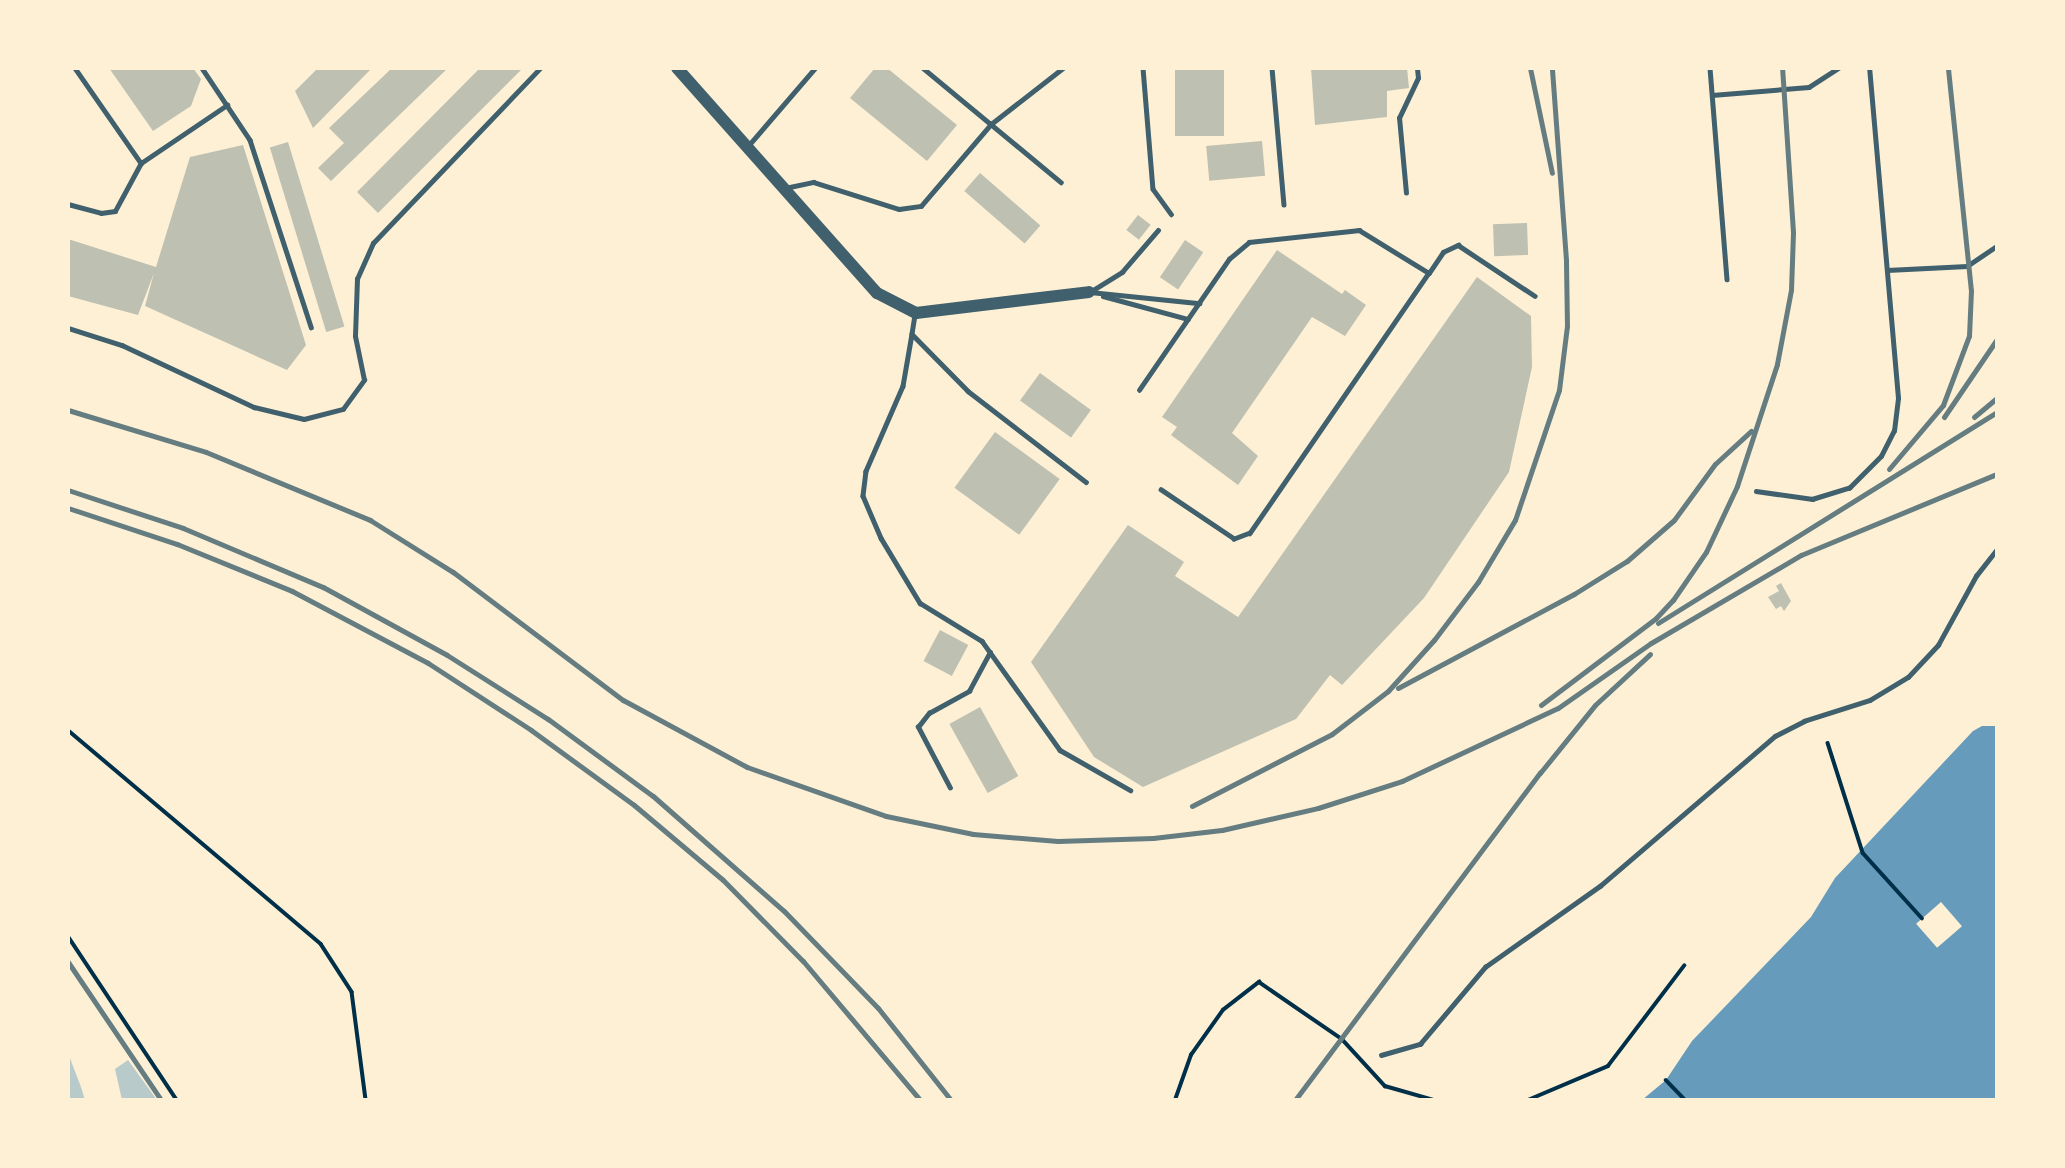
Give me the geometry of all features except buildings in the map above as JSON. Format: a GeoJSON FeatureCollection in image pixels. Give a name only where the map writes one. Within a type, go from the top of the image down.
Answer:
{"type":"FeatureCollection","features":[{"type":"Feature","properties":{"kind":"street"},"geometry":{"type":"LineString","coordinates":[[677,68],[877,293],[916,313],[1089,292]]}},
{"type":"Feature","properties":{"kind":"lane"},"geometry":{"type":"LineString","coordinates":[[75,68],[141,163]]}},
{"type":"Feature","properties":{"kind":"lane"},"geometry":{"type":"LineString","coordinates":[[202,68],[250,140],[311,327]]}},
{"type":"Feature","properties":{"kind":"lane"},"geometry":{"type":"LineString","coordinates":[[68,328],[122,345],[254,407],[304,419],[343,409],[364,380],[355,336],[357,279],[373,243],[540,68]]}},
{"type":"Feature","properties":{"kind":"lane"},"geometry":{"type":"LineString","coordinates":[[747,147],[815,68]]}},
{"type":"Feature","properties":{"kind":"lane"},"geometry":{"type":"LineString","coordinates":[[923,68],[1061,182]]}},
{"type":"Feature","properties":{"kind":"lane"},"geometry":{"type":"LineString","coordinates":[[784,188],[813,182],[911,210],[930,199],[991,124],[1063,68]]}},
{"type":"Feature","properties":{"kind":"lane"},"geometry":{"type":"LineString","coordinates":[[1143,68],[1153,189],[1171,214]]}},
{"type":"Feature","properties":{"kind":"lane"},"geometry":{"type":"LineString","coordinates":[[1272,68],[1284,204]]}},
{"type":"Feature","properties":{"kind":"lane"},"geometry":{"type":"LineString","coordinates":[[1406,193],[1399,118],[1418,78],[1417,68]]}},
{"type":"Feature","properties":{"kind":"lane"},"geometry":{"type":"LineString","coordinates":[[1710,68],[1727,279]]}},
{"type":"Feature","properties":{"kind":"lane"},"geometry":{"type":"LineString","coordinates":[[1712,95],[1809,87],[1838,68]]}},
{"type":"Feature","properties":{"kind":"lane"},"geometry":{"type":"LineString","coordinates":[[1756,491],[1794,499],[1830,496],[1849,488],[1881,456],[1897,415],[1869,68]]}},
{"type":"Feature","properties":{"kind":"lane"},"geometry":{"type":"LineString","coordinates":[[68,204],[101,213],[115,211],[141,163],[227,106]]}},
{"type":"Feature","properties":{"kind":"lane"},"geometry":{"type":"LineString","coordinates":[[1089,292],[1122,272],[1158,230]]}},
{"type":"Feature","properties":{"kind":"lane"},"geometry":{"type":"LineString","coordinates":[[1139,390],[1238,249],[1261,240],[1359,230],[1429,273]]}},
{"type":"Feature","properties":{"kind":"lane"},"geometry":{"type":"LineString","coordinates":[[1161,490],[1234,539],[1250,533],[1443,252],[1458,245],[1535,296]]}},
{"type":"Feature","properties":{"kind":"lane"},"geometry":{"type":"LineString","coordinates":[[1887,270],[1967,266],[1997,246]]}},
{"type":"Feature","properties":{"kind":"lane"},"geometry":{"type":"LineString","coordinates":[[1089,292],[1199,303]]}},
{"type":"Feature","properties":{"kind":"lane"},"geometry":{"type":"LineString","coordinates":[[1089,292],[1188,319]]}},
{"type":"Feature","properties":{"kind":"lane"},"geometry":{"type":"LineString","coordinates":[[916,313],[903,386],[866,471],[863,496],[881,538],[920,603],[982,641],[1060,750],[1130,790]]}},
{"type":"Feature","properties":{"kind":"lane"},"geometry":{"type":"LineString","coordinates":[[912,334],[968,391],[1086,482]]}},
{"type":"Feature","properties":{"kind":"lane"},"geometry":{"type":"LineString","coordinates":[[1381,1055],[1420,1044],[1485,967],[1600,886],[1775,736],[1804,721],[1870,701],[1908,677],[1938,645],[1976,576],[1997,549]]}},
{"type":"Feature","properties":{"kind":"lane"},"geometry":{"type":"LineString","coordinates":[[950,788],[918,727],[929,713],[969,691],[990,652]]}},
{"type":"Feature","properties":{"kind":"path"},"geometry":{"type":"LineString","coordinates":[[68,730],[321,944],[352,992],[366,1100]]}},
{"type":"Feature","properties":{"kind":"path"},"geometry":{"type":"LineString","coordinates":[[1828,743],[1863,853],[1922,918]]}},
{"type":"Feature","properties":{"kind":"path"},"geometry":{"type":"LineString","coordinates":[[68,936],[177,1100]]}},
{"type":"Feature","properties":{"kind":"path"},"geometry":{"type":"LineString","coordinates":[[1528,1100],[1608,1066],[1684,966]]}},
{"type":"Feature","properties":{"kind":"path"},"geometry":{"type":"LineString","coordinates":[[1175,1100],[1191,1055],[1223,1010],[1259,982],[1342,1039],[1385,1086],[1434,1100]]}},
{"type":"Feature","properties":{"kind":"path"},"geometry":{"type":"LineString","coordinates":[[1666,1080],[1685,1100]]}},
{"type":"Feature","properties":{"kind":"shaded area"},"geometry":{"type":"Polygon","coordinates":[[[68,1053],[81,1087],[85,1100],[68,1100],[68,1053]]]}},
{"type":"Feature","properties":{"kind":"shaded area"},"geometry":{"type":"Polygon","coordinates":[[[128,1060],[157,1100],[122,1100],[115,1069],[128,1060]]]}},
{"type":"Feature","properties":{"kind":"water"},"geometry":{"type":"Polygon","coordinates":[[[1982,726],[1997,726],[1997,1100],[1642,1100],[1666,1080],[1692,1041],[1811,917],[1835,878],[1973,731],[1982,726]]]}},
{"type":"Feature","properties":{"kind":"pier"},"geometry":{"type":"Polygon","coordinates":[[[1941,902],[1962,926],[1937,948],[1916,924],[1941,902]]]}},
{"type":"Feature","properties":{"kind":"railway"},"geometry":{"type":"LineString","coordinates":[[1530,68],[1552,173]]}},
{"type":"Feature","properties":{"kind":"railway"},"geometry":{"type":"LineString","coordinates":[[1192,806],[1332,734],[1388,691],[1434,640],[1478,582],[1515,520],[1559,390],[1567,326],[1566,260],[1552,68]]}},
{"type":"Feature","properties":{"kind":"railway"},"geometry":{"type":"LineString","coordinates":[[1541,705],[1656,618],[1673,600],[1706,552],[1737,486],[1777,364],[1791,290],[1793,232],[1782,68]]}},
{"type":"Feature","properties":{"kind":"railway"},"geometry":{"type":"LineString","coordinates":[[1889,469],[1943,405],[1969,336],[1971,291],[1948,68]]}},
{"type":"Feature","properties":{"kind":"railway"},"geometry":{"type":"LineString","coordinates":[[1944,417],[1997,339]]}},
{"type":"Feature","properties":{"kind":"railway"},"geometry":{"type":"LineString","coordinates":[[1974,417],[1997,398]]}},
{"type":"Feature","properties":{"kind":"railway"},"geometry":{"type":"LineString","coordinates":[[68,410],[206,452],[370,520],[453,572],[623,700],[747,767],[886,816],[973,834],[1058,841],[1153,838],[1222,830],[1318,808],[1402,781],[1558,708],[1651,643],[1801,555],[1997,474]]}},
{"type":"Feature","properties":{"kind":"railway"},"geometry":{"type":"LineString","coordinates":[[1658,623],[1997,412]]}},
{"type":"Feature","properties":{"kind":"railway"},"geometry":{"type":"LineString","coordinates":[[1398,688],[1574,594],[1627,561],[1674,520],[1715,464],[1751,431]]}},
{"type":"Feature","properties":{"kind":"railway"},"geometry":{"type":"LineString","coordinates":[[68,490],[183,528],[323,587],[447,655],[548,719],[653,796],[784,911],[878,1008],[951,1100]]}},
{"type":"Feature","properties":{"kind":"railway"},"geometry":{"type":"LineString","coordinates":[[68,508],[177,544],[292,591],[428,663],[531,730],[634,805],[723,880],[803,961],[920,1100]]}},
{"type":"Feature","properties":{"kind":"railway"},"geometry":{"type":"LineString","coordinates":[[1295,1100],[1540,773],[1595,705],[1650,654]]}},
{"type":"Feature","properties":{"kind":"railway"},"geometry":{"type":"LineString","coordinates":[[68,962],[161,1100]]}}]}
